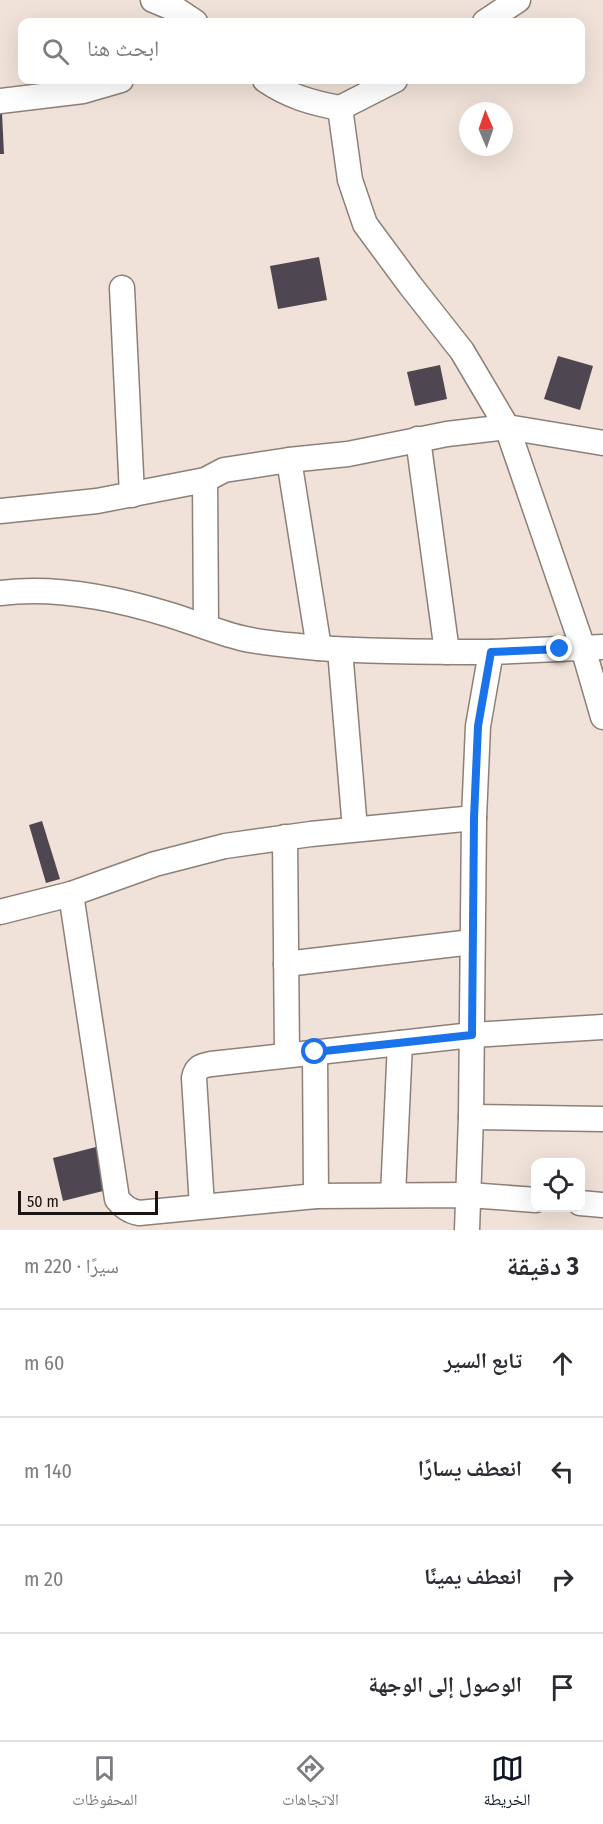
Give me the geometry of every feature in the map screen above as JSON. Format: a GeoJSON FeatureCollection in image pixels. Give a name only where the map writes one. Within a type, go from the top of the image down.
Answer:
{"type":"FeatureCollection","features":[{"type":"Feature","properties":{"kind":"street"},"geometry":{"type":"LineString","coordinates":[[153,0],[189,18]]}},
{"type":"Feature","properties":{"kind":"street"},"geometry":{"type":"LineString","coordinates":[[491,18],[518,0]]}},
{"type":"Feature","properties":{"kind":"street"},"geometry":{"type":"LineString","coordinates":[[0,101],[83,91],[107,84]]}},
{"type":"Feature","properties":{"kind":"street"},"geometry":{"type":"LineString","coordinates":[[272,84],[297,98],[340,108],[387,84]]}},
{"type":"Feature","properties":{"kind":"street"},"geometry":{"type":"LineString","coordinates":[[340,108],[350,180],[365,224],[462,351],[507,428],[593,647],[603,717]]}},
{"type":"Feature","properties":{"kind":"street"},"geometry":{"type":"LineString","coordinates":[[122,288],[132,495]]}},
{"type":"Feature","properties":{"kind":"street"},"geometry":{"type":"LineString","coordinates":[[0,511],[97,501],[205,480],[224,470],[348,454],[418,439],[507,428],[603,443]]}},
{"type":"Feature","properties":{"kind":"street"},"geometry":{"type":"LineString","coordinates":[[418,439],[447,652]]}},
{"type":"Feature","properties":{"kind":"street"},"geometry":{"type":"LineString","coordinates":[[289,460],[330,649],[355,829]]}},
{"type":"Feature","properties":{"kind":"street"},"geometry":{"type":"LineString","coordinates":[[205,480],[206,627]]}},
{"type":"Feature","properties":{"kind":"street"},"geometry":{"type":"LineString","coordinates":[[0,593],[56,591],[97,597],[165,613],[240,638],[284,645],[330,649],[447,652],[593,647]]}},
{"type":"Feature","properties":{"kind":"street"},"geometry":{"type":"LineString","coordinates":[[467,1230],[471,1117],[474,818],[478,726],[491,652]]}},
{"type":"Feature","properties":{"kind":"street"},"geometry":{"type":"LineString","coordinates":[[0,910],[71,894],[155,864],[225,846],[355,829],[474,818]]}},
{"type":"Feature","properties":{"kind":"street"},"geometry":{"type":"LineString","coordinates":[[285,837],[286,1055]]}},
{"type":"Feature","properties":{"kind":"street"},"geometry":{"type":"LineString","coordinates":[[71,894],[117,1199],[123,1206],[140,1213],[316,1196],[468,1195],[531,1200]]}},
{"type":"Feature","properties":{"kind":"street"},"geometry":{"type":"LineString","coordinates":[[286,963],[472,942]]}},
{"type":"Feature","properties":{"kind":"street"},"geometry":{"type":"LineString","coordinates":[[202,1206],[194,1078],[200,1066],[472,1035],[603,1027]]}},
{"type":"Feature","properties":{"kind":"street"},"geometry":{"type":"LineString","coordinates":[[393,1195],[400,1043]]}},
{"type":"Feature","properties":{"kind":"street"},"geometry":{"type":"LineString","coordinates":[[315,1052],[316,1196]]}},
{"type":"Feature","properties":{"kind":"street"},"geometry":{"type":"LineString","coordinates":[[471,1117],[603,1119]]}},
{"type":"Feature","properties":{"kind":"street"},"geometry":{"type":"LineString","coordinates":[[585,1203],[603,1205]]}},
{"type":"Feature","properties":{"kind":"building"},"geometry":{"type":"Polygon","coordinates":[[[0,113],[2,113],[4,154],[0,154],[0,113]]]}},
{"type":"Feature","properties":{"kind":"building"},"geometry":{"type":"Polygon","coordinates":[[[319,257],[327,300],[278,309],[270,266],[319,257]]]}},
{"type":"Feature","properties":{"kind":"building"},"geometry":{"type":"Polygon","coordinates":[[[558,356],[593,366],[580,410],[544,399],[558,356]]]}},
{"type":"Feature","properties":{"kind":"building"},"geometry":{"type":"Polygon","coordinates":[[[440,365],[447,399],[415,406],[407,372],[440,365]]]}},
{"type":"Feature","properties":{"kind":"building"},"geometry":{"type":"Polygon","coordinates":[[[42,821],[60,879],[46,883],[29,825],[42,821]]]}},
{"type":"Feature","properties":{"kind":"building"},"geometry":{"type":"Polygon","coordinates":[[[100,1146],[111,1189],[63,1201],[53,1158],[100,1146]]]}},
{"type":"Feature","properties":{"kind":"route"},"geometry":{"type":"LineString","coordinates":[[315,1052],[472,1035],[474,818],[478,726],[491,652],[560,649]]}}]}
